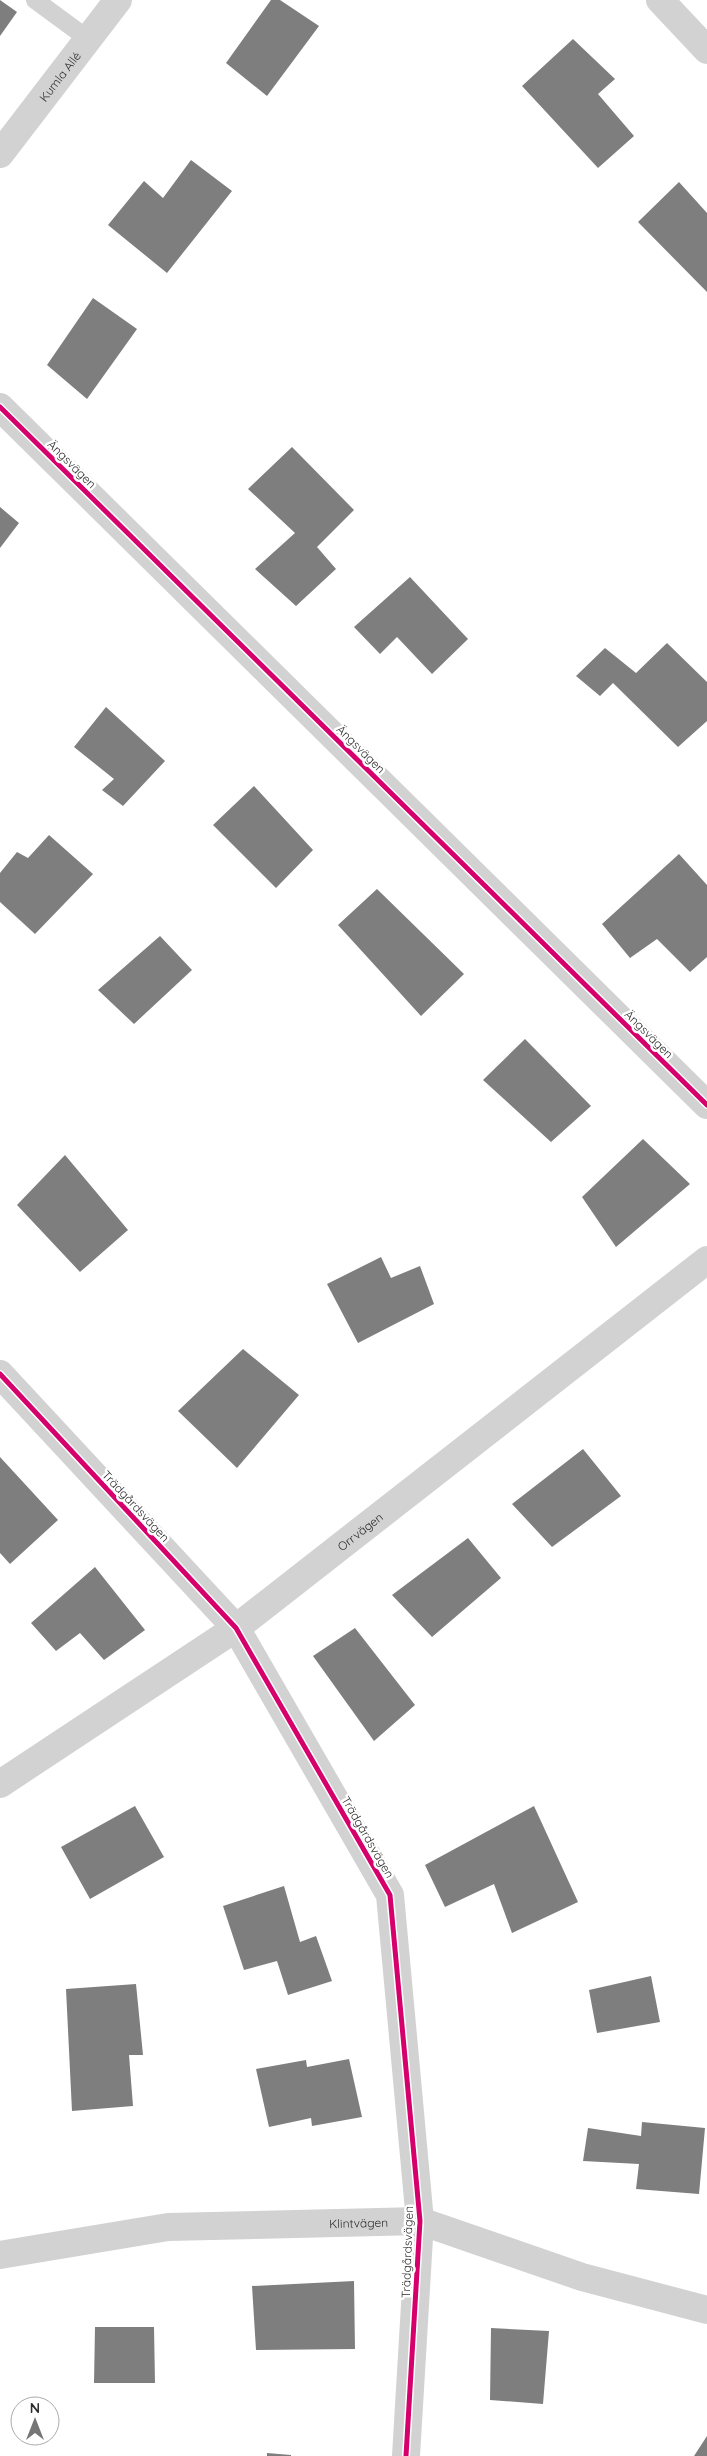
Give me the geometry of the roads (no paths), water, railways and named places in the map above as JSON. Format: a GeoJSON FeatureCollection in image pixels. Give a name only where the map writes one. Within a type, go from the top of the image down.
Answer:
{"type":"FeatureCollection","features":[{"type":"Feature","properties":{"kind":"street","name":"Kumla Allé"},"geometry":{"type":"LineString","coordinates":[[0,154],[118,0]]}},
{"type":"Feature","properties":{"kind":"street"},"geometry":{"type":"LineString","coordinates":[[660,0],[707,50]]}},
{"type":"Feature","properties":{"kind":"street","name":"Ängsvägen"},"geometry":{"type":"LineString","coordinates":[[0,407],[707,1105]]}},
{"type":"Feature","properties":{"kind":"street","name":"Orrvägen"},"geometry":{"type":"LineString","coordinates":[[0,1784],[236,1628],[707,1260]]}},
{"type":"Feature","properties":{"kind":"street","name":"Trädgårdsvägen"},"geometry":{"type":"LineString","coordinates":[[0,1374],[236,1628],[390,1895],[420,2221],[406,2456]]}},
{"type":"Feature","properties":{"kind":"street","name":"Klintvägen"},"geometry":{"type":"LineString","coordinates":[[0,2255],[168,2227],[420,2221],[582,2277],[707,2310]]}},
{"type":"Feature","properties":{"kind":"lane"},"geometry":{"type":"LineString","coordinates":[[35,0],[88,39]]}}]}
